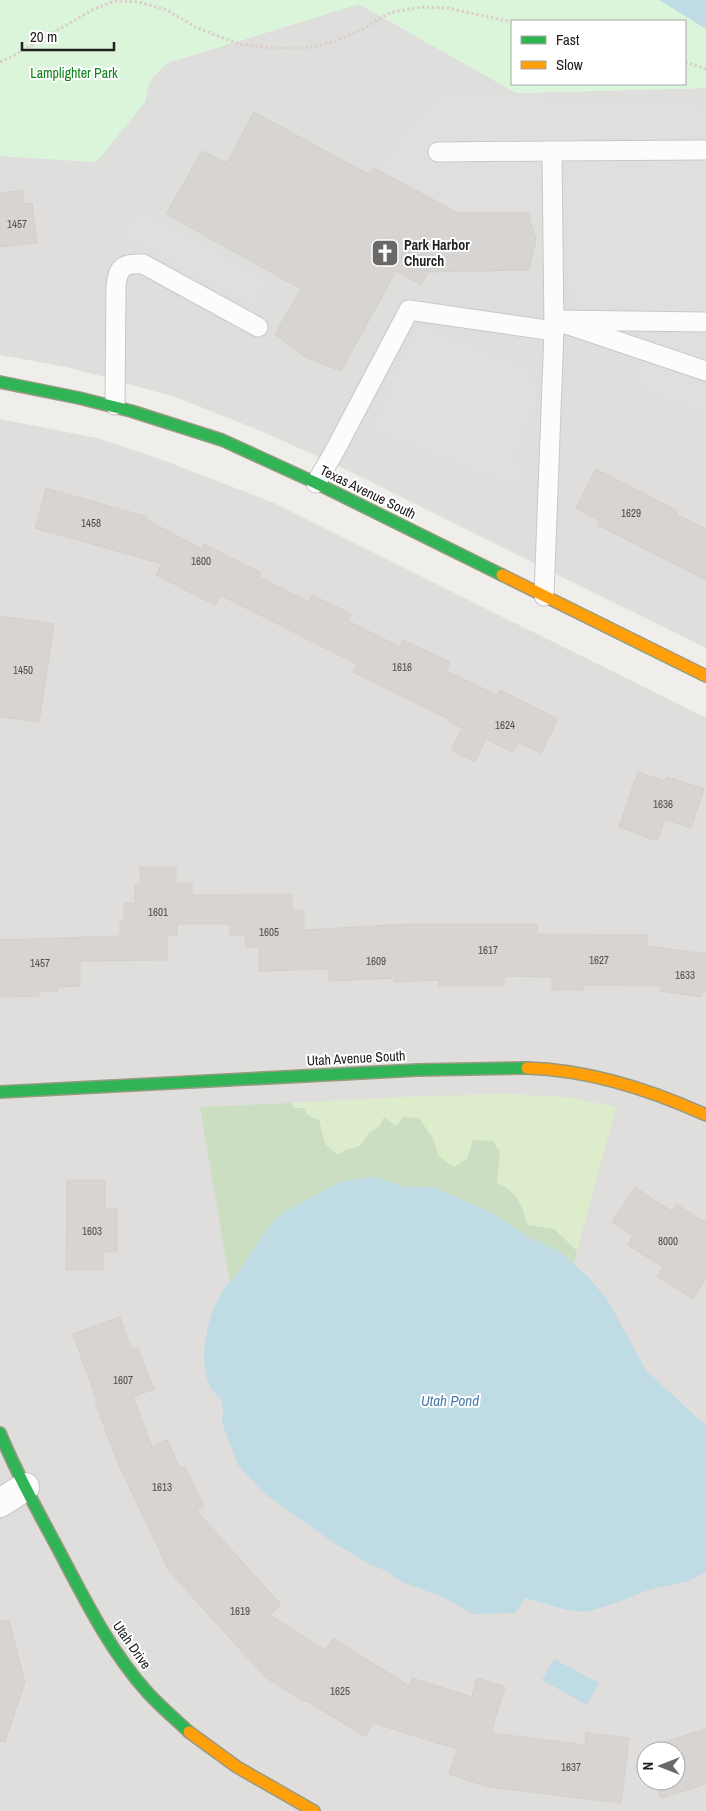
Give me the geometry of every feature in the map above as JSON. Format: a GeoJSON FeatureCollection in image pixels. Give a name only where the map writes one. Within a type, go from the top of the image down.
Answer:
{"type":"FeatureCollection","features":[{"type":"Feature","properties":{"kind":"street","name":"Texas Avenue South"},"geometry":{"type":"LineString","coordinates":[[0,382],[115,405],[208,435],[316,483],[706,676]]}},
{"type":"Feature","properties":{"kind":"street","name":"Utah Avenue South"},"geometry":{"type":"LineString","coordinates":[[0,1092],[418,1070],[529,1068],[569,1071],[604,1078],[673,1100],[706,1115]]}},
{"type":"Feature","properties":{"kind":"street","name":"Utah Drive"},"geometry":{"type":"LineString","coordinates":[[0,1433],[25,1487],[105,1634],[130,1671],[158,1703],[195,1736],[232,1764],[268,1787],[313,1811]]}},
{"type":"Feature","properties":{"kind":"street"},"geometry":{"type":"LineString","coordinates":[[0,1504],[25,1487]]}},
{"type":"Feature","properties":{"kind":"lane"},"geometry":{"type":"LineString","coordinates":[[438,152],[706,150]]}},
{"type":"Feature","properties":{"kind":"lane"},"geometry":{"type":"LineString","coordinates":[[544,596],[554,325],[552,151]]}},
{"type":"Feature","properties":{"kind":"lane"},"geometry":{"type":"LineString","coordinates":[[115,405],[116,286],[117,274],[123,266],[132,263],[143,264],[258,327]]}},
{"type":"Feature","properties":{"kind":"lane"},"geometry":{"type":"LineString","coordinates":[[316,483],[408,310],[554,325],[706,322]]}},
{"type":"Feature","properties":{"kind":"lane"},"geometry":{"type":"LineString","coordinates":[[554,325],[706,371]]}},
{"type":"Feature","properties":{"kind":"path"},"geometry":{"type":"LineString","coordinates":[[0,62],[94,9],[115,1],[139,2],[167,10],[197,28],[239,44],[271,48],[306,48],[333,42],[361,30],[392,12],[422,7],[448,8],[511,22]]}},
{"type":"Feature","properties":{"kind":"path"},"geometry":{"type":"LineString","coordinates":[[686,62],[706,69]]}},
{"type":"Feature","properties":{"kind":"shaded area"},"geometry":{"type":"Polygon","coordinates":[[[359,4],[516,93],[706,88],[706,440],[624,401],[574,468],[570,477],[567,489],[568,580],[347,470],[261,431],[178,398],[97,375],[96,162],[145,102],[148,87],[153,77],[167,63],[359,4]]]}},
{"type":"Feature","properties":{"kind":"shaded area"},"geometry":{"type":"Polygon","coordinates":[[[451,96],[543,99],[574,104],[706,108],[706,414],[642,385],[641,305],[572,306],[570,212],[458,213],[381,171],[407,135],[439,102],[451,96]]]}},
{"type":"Feature","properties":{"kind":"shaded area"},"geometry":{"type":"Polygon","coordinates":[[[0,156],[96,162],[97,375],[66,367],[0,355],[0,156]]]}},
{"type":"Feature","properties":{"kind":"shaded area"},"geometry":{"type":"Polygon","coordinates":[[[140,211],[266,281],[253,305],[127,235],[140,211]]]}},
{"type":"Feature","properties":{"kind":"shaded area"},"geometry":{"type":"Polygon","coordinates":[[[417,326],[531,373],[535,401],[511,458],[525,464],[516,486],[375,428],[417,326]]]}},
{"type":"Feature","properties":{"kind":"shaded area"},"geometry":{"type":"Polygon","coordinates":[[[624,400],[706,440],[706,648],[568,580],[567,489],[570,477],[574,468],[624,400]]]}},
{"type":"Feature","properties":{"kind":"shaded area"},"geometry":{"type":"Polygon","coordinates":[[[0,419],[97,438],[160,459],[274,503],[706,718],[706,1811],[0,1811],[0,419]]]}},
{"type":"Feature","properties":{"kind":"green space","name":"Lamplighter Park"},"geometry":{"type":"Polygon","coordinates":[[[0,0],[706,0],[706,88],[516,93],[359,4],[167,63],[153,77],[148,87],[145,102],[96,162],[0,156],[0,0]]]}},
{"type":"Feature","properties":{"kind":"green space"},"geometry":{"type":"Polygon","coordinates":[[[504,1094],[565,1097],[616,1107],[577,1251],[554,1229],[527,1225],[518,1200],[510,1191],[497,1183],[500,1152],[467,1159],[454,1167],[438,1156],[434,1140],[402,1128],[386,1126],[371,1132],[359,1146],[338,1155],[325,1144],[319,1120],[293,1108],[292,1103],[402,1097],[504,1094]]]}},
{"type":"Feature","properties":{"kind":"green space"},"geometry":{"type":"Polygon","coordinates":[[[292,1103],[293,1108],[304,1108],[307,1115],[319,1120],[325,1144],[338,1155],[345,1150],[360,1146],[369,1133],[380,1126],[384,1117],[396,1126],[404,1117],[419,1118],[434,1140],[438,1156],[454,1167],[467,1159],[473,1140],[493,1141],[500,1152],[497,1183],[510,1191],[518,1200],[527,1225],[554,1229],[577,1251],[574,1264],[561,1252],[525,1235],[492,1213],[433,1187],[405,1187],[375,1177],[280,1215],[259,1240],[238,1275],[230,1283],[200,1107],[292,1103]]]}},
{"type":"Feature","properties":{"kind":"water"},"geometry":{"type":"Polygon","coordinates":[[[659,0],[706,0],[706,29],[659,0]]]}},
{"type":"Feature","properties":{"kind":"water","name":"Utah Pond"},"geometry":{"type":"Polygon","coordinates":[[[375,1177],[405,1187],[433,1187],[492,1213],[525,1235],[561,1252],[588,1277],[607,1299],[646,1370],[706,1424],[706,1572],[686,1582],[651,1589],[616,1603],[586,1612],[567,1610],[525,1598],[515,1613],[473,1614],[443,1597],[402,1582],[385,1570],[371,1565],[337,1545],[266,1495],[238,1465],[222,1423],[221,1399],[212,1390],[204,1364],[204,1349],[215,1305],[223,1290],[240,1271],[265,1232],[281,1215],[340,1183],[375,1177]]]}},
{"type":"Feature","properties":{"kind":"water"},"geometry":{"type":"Polygon","coordinates":[[[554,1659],[599,1683],[587,1705],[542,1680],[554,1659]]]}},
{"type":"Feature","properties":{"kind":"building","name":"Park Harbor Church"},"geometry":{"type":"Polygon","coordinates":[[[254,112],[368,174],[374,168],[458,213],[528,213],[536,240],[529,270],[428,272],[421,285],[396,271],[341,371],[305,357],[275,334],[301,289],[166,214],[202,151],[227,163],[254,112]]]}},
{"type":"Feature","properties":{"kind":"building"},"geometry":{"type":"Polygon","coordinates":[[[23,190],[24,204],[32,203],[37,243],[0,247],[0,193],[23,190]]]}},
{"type":"Feature","properties":{"kind":"building"},"geometry":{"type":"Polygon","coordinates":[[[596,469],[678,511],[676,514],[706,529],[706,580],[598,525],[600,521],[576,508],[596,469]]]}},
{"type":"Feature","properties":{"kind":"building"},"geometry":{"type":"Polygon","coordinates":[[[46,488],[148,517],[147,520],[202,549],[204,544],[261,573],[259,577],[309,602],[312,595],[351,614],[348,621],[400,647],[403,640],[450,662],[446,671],[497,695],[500,690],[558,719],[541,753],[518,742],[512,752],[486,739],[475,762],[451,750],[462,728],[449,722],[450,720],[353,672],[357,664],[220,595],[215,605],[156,575],[162,564],[35,528],[46,488]]]}},
{"type":"Feature","properties":{"kind":"building"},"geometry":{"type":"Polygon","coordinates":[[[0,616],[54,624],[39,722],[0,717],[0,616]]]}},
{"type":"Feature","properties":{"kind":"building"},"geometry":{"type":"Polygon","coordinates":[[[638,772],[665,781],[667,777],[704,789],[691,828],[665,819],[657,841],[619,827],[638,772]]]}},
{"type":"Feature","properties":{"kind":"building"},"geometry":{"type":"Polygon","coordinates":[[[140,867],[176,867],[176,883],[192,883],[192,895],[292,894],[292,910],[304,910],[304,930],[408,924],[537,924],[537,934],[647,935],[647,946],[706,954],[706,992],[701,992],[701,997],[661,991],[662,986],[584,985],[584,990],[552,990],[552,977],[504,976],[504,986],[439,986],[439,980],[394,982],[394,978],[329,981],[328,969],[259,971],[259,947],[246,947],[245,935],[230,935],[230,924],[177,924],[177,935],[167,935],[167,960],[80,961],[80,986],[58,987],[58,991],[39,992],[39,996],[0,997],[0,940],[120,936],[120,921],[124,921],[124,903],[135,903],[135,885],[141,885],[140,867]]]}},
{"type":"Feature","properties":{"kind":"building"},"geometry":{"type":"Polygon","coordinates":[[[67,1180],[105,1180],[105,1209],[117,1209],[117,1252],[103,1252],[103,1270],[66,1270],[67,1180]]]}},
{"type":"Feature","properties":{"kind":"building"},"geometry":{"type":"Polygon","coordinates":[[[635,1187],[671,1211],[676,1204],[706,1223],[706,1278],[693,1299],[657,1276],[663,1267],[628,1245],[633,1236],[612,1222],[635,1187]]]}},
{"type":"Feature","properties":{"kind":"building"},"geometry":{"type":"Polygon","coordinates":[[[120,1317],[132,1350],[138,1348],[154,1389],[133,1397],[152,1447],[167,1440],[180,1468],[185,1466],[204,1507],[196,1510],[281,1605],[270,1615],[325,1650],[333,1638],[409,1686],[412,1678],[472,1697],[477,1678],[505,1687],[491,1733],[585,1745],[586,1733],[629,1738],[621,1803],[489,1787],[449,1774],[457,1749],[373,1723],[365,1737],[265,1677],[169,1571],[118,1463],[95,1402],[97,1401],[73,1334],[120,1317]]]}},
{"type":"Feature","properties":{"kind":"building"},"geometry":{"type":"Polygon","coordinates":[[[9,1620],[25,1682],[5,1742],[0,1741],[0,1621],[9,1620]]]}},
{"type":"Feature","properties":{"kind":"building"},"geometry":{"type":"Polygon","coordinates":[[[706,1729],[706,1784],[686,1790],[686,1741],[667,1741],[706,1729]]]}},
{"type":"Feature","properties":{"kind":"building"},"geometry":{"type":"Polygon","coordinates":[[[659,1791],[684,1791],[661,1798],[659,1791]]]}},
{"type":"Feature","properties":{"kind":"traffic: fast"},"geometry":{"type":"LineString","coordinates":[[0,382],[131,411],[222,440],[316,483],[502,575]]}},
{"type":"Feature","properties":{"kind":"traffic: fast"},"geometry":{"type":"LineString","coordinates":[[0,1092],[418,1070],[527,1068]]}},
{"type":"Feature","properties":{"kind":"traffic: fast"},"geometry":{"type":"LineString","coordinates":[[0,1433],[34,1504],[109,1641],[148,1693],[189,1732]]}},
{"type":"Feature","properties":{"kind":"traffic: slow"},"geometry":{"type":"LineString","coordinates":[[502,575],[706,676]]}},
{"type":"Feature","properties":{"kind":"traffic: slow"},"geometry":{"type":"LineString","coordinates":[[527,1068],[574,1073],[619,1082],[663,1097],[706,1115]]}},
{"type":"Feature","properties":{"kind":"traffic: slow"},"geometry":{"type":"LineString","coordinates":[[189,1732],[237,1767],[314,1811]]}},
{"type":"Feature","properties":{"kind":"place","name":"Park Harbor Church"},"geometry":{"type":"Point","coordinates":[385,253]}}]}
